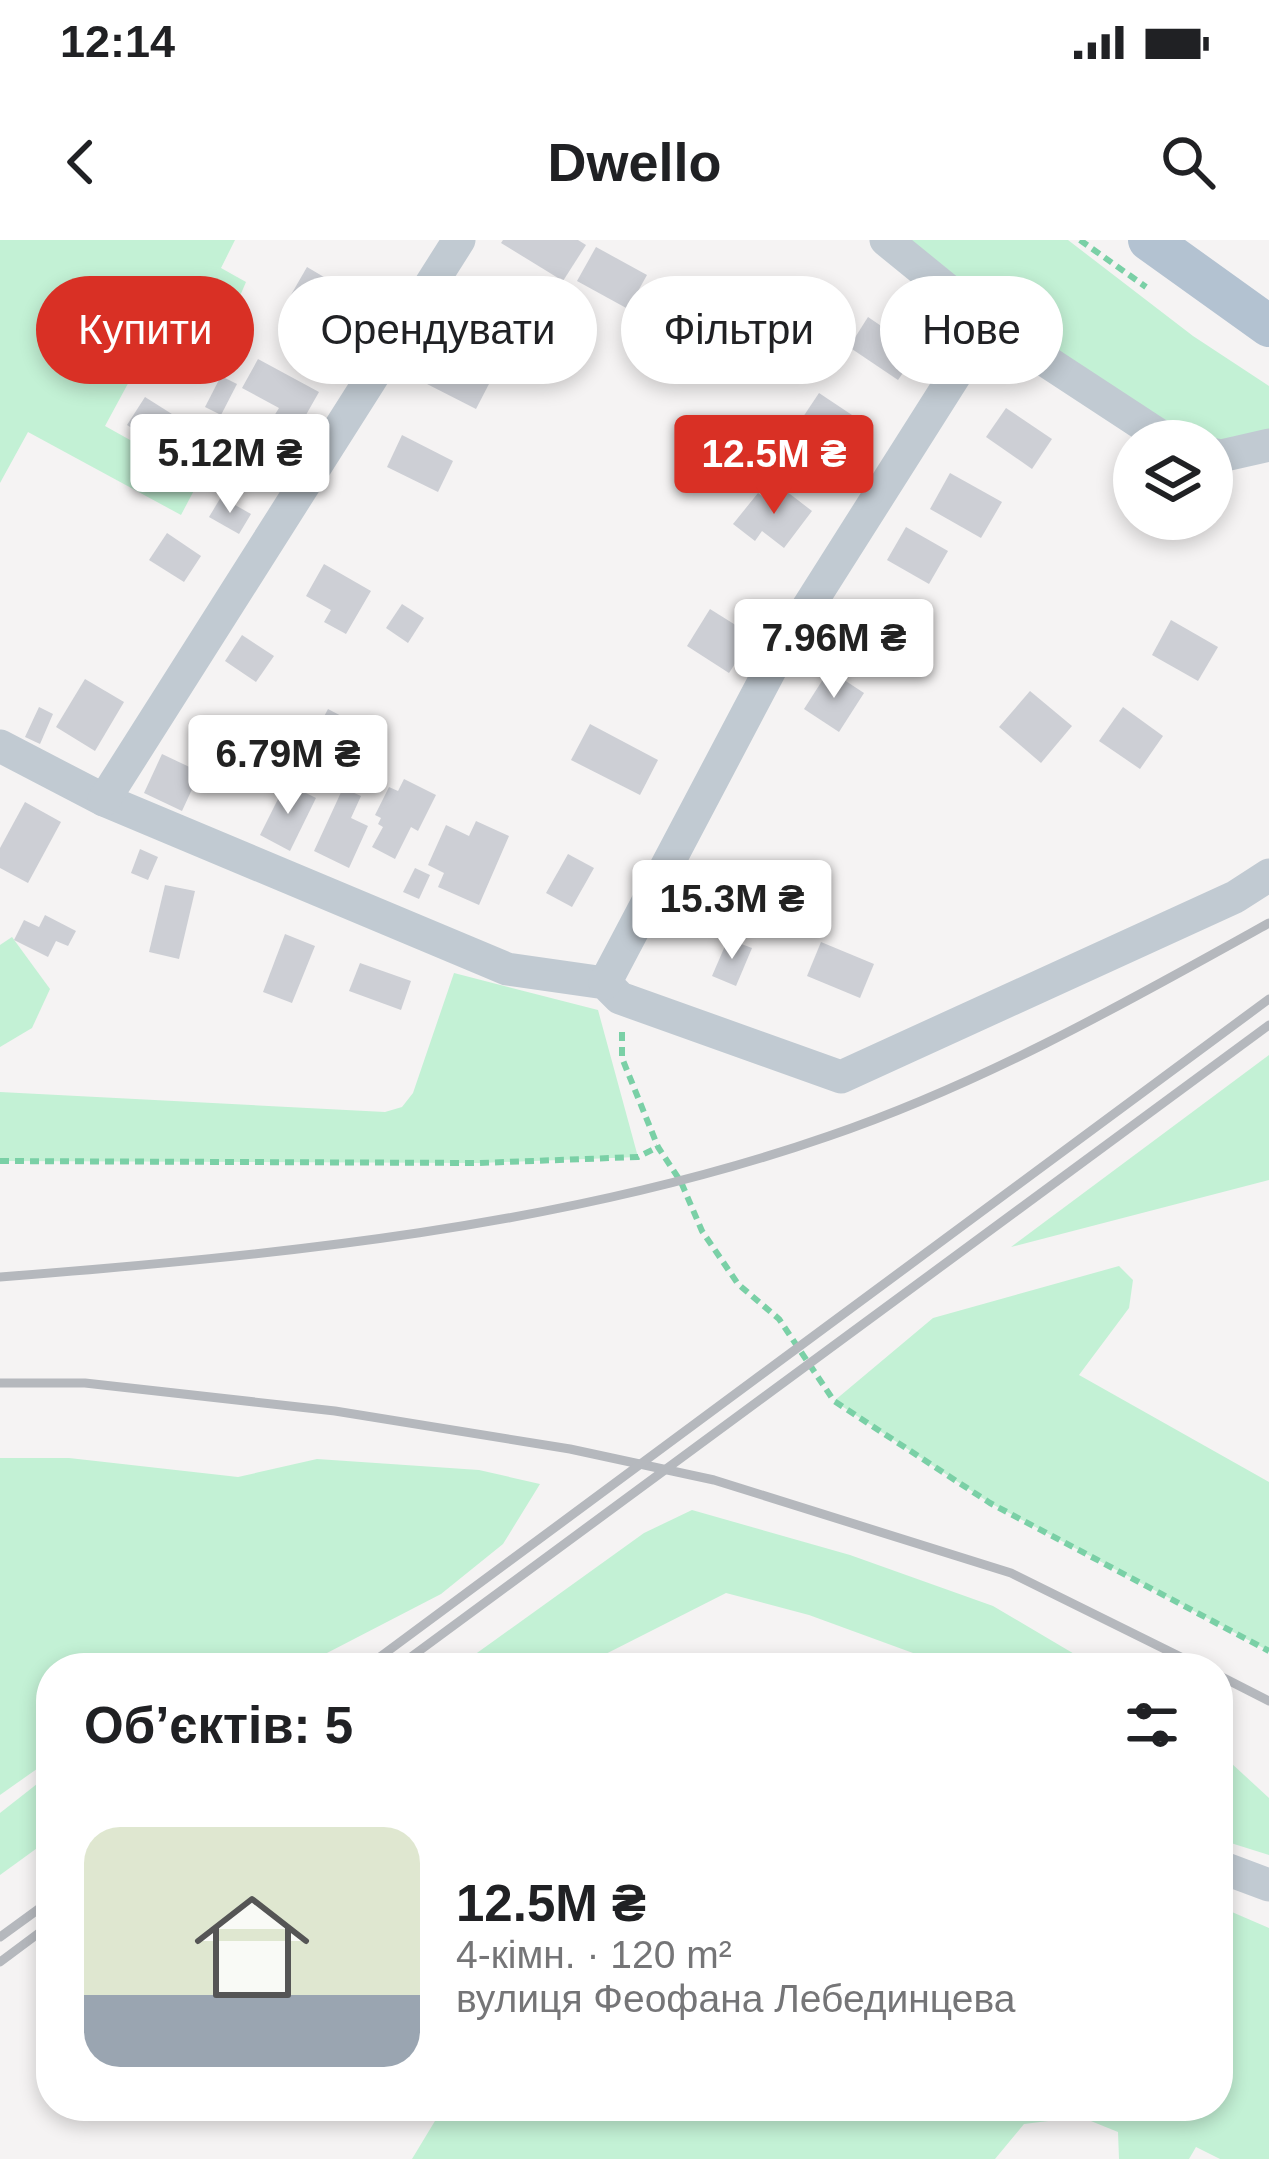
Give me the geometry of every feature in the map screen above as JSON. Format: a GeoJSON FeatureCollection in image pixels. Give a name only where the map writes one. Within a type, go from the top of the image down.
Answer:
{"type":"FeatureCollection","features":[{"type":"Feature","properties":{"kind":"main road"},"geometry":{"type":"LineString","coordinates":[[1155,261],[1269,326]]}},
{"type":"Feature","properties":{"kind":"street"},"geometry":{"type":"LineString","coordinates":[[104,800],[459,240]]}},
{"type":"Feature","properties":{"kind":"street"},"geometry":{"type":"LineString","coordinates":[[886,240],[931,276]]}},
{"type":"Feature","properties":{"kind":"street"},"geometry":{"type":"LineString","coordinates":[[1063,372],[1136,420]]}},
{"type":"Feature","properties":{"kind":"street"},"geometry":{"type":"LineString","coordinates":[[613,991],[778,652],[949,384]]}},
{"type":"Feature","properties":{"kind":"street"},"geometry":{"type":"LineString","coordinates":[[1233,453],[1269,445]]}},
{"type":"Feature","properties":{"kind":"street"},"geometry":{"type":"LineString","coordinates":[[0,746],[104,800],[507,969],[613,991],[841,1077],[1235,897],[1269,875]]}},
{"type":"Feature","properties":{"kind":"street"},"geometry":{"type":"LineString","coordinates":[[1233,1872],[1269,1885]]}},
{"type":"Feature","properties":{"kind":"path"},"geometry":{"type":"LineString","coordinates":[[1080,240],[1155,261]]}},
{"type":"Feature","properties":{"kind":"path"},"geometry":{"type":"LineString","coordinates":[[613,991],[622,1058],[658,1147],[738,1284],[779,1319],[834,1401],[990,1502],[1269,1651]]}},
{"type":"Feature","properties":{"kind":"path"},"geometry":{"type":"LineString","coordinates":[[0,1161],[479,1163],[638,1157],[658,1147]]}},
{"type":"Feature","properties":{"kind":"green space"},"geometry":{"type":"Polygon","coordinates":[[[0,240],[235,240],[221,268],[235,276],[36,276],[36,384],[128,384],[105,426],[200,479],[181,515],[28,432],[0,483],[0,240]]]}},
{"type":"Feature","properties":{"kind":"green space"},"geometry":{"type":"Polygon","coordinates":[[[886,240],[1068,240],[1193,336],[1269,386],[1269,445],[1233,444],[1233,420],[1139,420],[1063,366],[1063,276],[937,276],[886,240]]]}},
{"type":"Feature","properties":{"kind":"green space"},"geometry":{"type":"Polygon","coordinates":[[[12,937],[50,989],[32,1028],[0,1047],[0,945],[12,937]]]}},
{"type":"Feature","properties":{"kind":"green space"},"geometry":{"type":"Polygon","coordinates":[[[454,973],[598,1010],[638,1157],[479,1163],[0,1161],[0,1092],[385,1112],[402,1107],[413,1093],[454,973]]]}},
{"type":"Feature","properties":{"kind":"green space"},"geometry":{"type":"Polygon","coordinates":[[[1269,1055],[1269,1180],[1011,1247],[1269,1055]]]}},
{"type":"Feature","properties":{"kind":"green space"},"geometry":{"type":"Polygon","coordinates":[[[1119,1266],[1133,1280],[1129,1308],[1079,1375],[1269,1482],[1269,1651],[990,1503],[834,1401],[933,1318],[1119,1266]]]}},
{"type":"Feature","properties":{"kind":"green space"},"geometry":{"type":"Polygon","coordinates":[[[0,1458],[69,1458],[238,1477],[317,1459],[479,1470],[540,1484],[503,1544],[441,1594],[327,1653],[36,1653],[36,1770],[0,1795],[0,1458]]]}},
{"type":"Feature","properties":{"kind":"green space"},"geometry":{"type":"Polygon","coordinates":[[[692,1510],[850,1555],[993,1606],[1073,1653],[913,1653],[809,1615],[726,1593],[608,1653],[477,1653],[644,1533],[692,1510]]]}},
{"type":"Feature","properties":{"kind":"green space"},"geometry":{"type":"Polygon","coordinates":[[[1233,1765],[1269,1798],[1269,1855],[1233,1844],[1233,1765]]]}},
{"type":"Feature","properties":{"kind":"green space"},"geometry":{"type":"Polygon","coordinates":[[[36,1785],[36,1849],[0,1875],[0,1813],[36,1785]]]}},
{"type":"Feature","properties":{"kind":"green space"},"geometry":{"type":"Polygon","coordinates":[[[1233,1912],[1269,1928],[1269,2159],[1220,2159],[1196,2147],[1189,2159],[1119,2159],[1118,2132],[1091,2121],[1233,2121],[1233,1912]]]}},
{"type":"Feature","properties":{"kind":"green space"},"geometry":{"type":"Polygon","coordinates":[[[435,2121],[1048,2121],[1024,2124],[995,2159],[412,2159],[435,2121]]]}},
{"type":"Feature","properties":{"kind":"building"},"geometry":{"type":"Polygon","coordinates":[[[578,240],[586,245],[566,276],[555,276],[501,243],[578,240]]]}},
{"type":"Feature","properties":{"kind":"building"},"geometry":{"type":"Polygon","coordinates":[[[596,247],[647,275],[621,276],[621,305],[597,292],[597,276],[580,276],[596,247]]]}},
{"type":"Feature","properties":{"kind":"building"},"geometry":{"type":"Polygon","coordinates":[[[307,267],[322,276],[302,276],[307,267]]]}},
{"type":"Feature","properties":{"kind":"building"},"geometry":{"type":"Polygon","coordinates":[[[868,317],[880,325],[880,368],[856,352],[856,336],[868,317]]]}},
{"type":"Feature","properties":{"kind":"building"},"geometry":{"type":"Polygon","coordinates":[[[258,359],[278,370],[278,384],[304,384],[319,392],[298,429],[274,416],[279,408],[242,388],[254,384],[258,359]]]}},
{"type":"Feature","properties":{"kind":"building"},"geometry":{"type":"Polygon","coordinates":[[[217,384],[237,384],[221,415],[205,407],[217,384]]]}},
{"type":"Feature","properties":{"kind":"building"},"geometry":{"type":"Polygon","coordinates":[[[427,384],[489,384],[476,409],[427,384]]]}},
{"type":"Feature","properties":{"kind":"building"},"geometry":{"type":"Polygon","coordinates":[[[819,393],[864,423],[849,447],[803,417],[819,393]]]}},
{"type":"Feature","properties":{"kind":"building"},"geometry":{"type":"Polygon","coordinates":[[[145,397],[251,464],[233,492],[127,425],[145,397]]]}},
{"type":"Feature","properties":{"kind":"building"},"geometry":{"type":"Polygon","coordinates":[[[1006,408],[1052,439],[1032,469],[986,437],[1006,408]]]}},
{"type":"Feature","properties":{"kind":"building"},"geometry":{"type":"Polygon","coordinates":[[[258,427],[296,448],[284,468],[247,447],[258,427]]]}},
{"type":"Feature","properties":{"kind":"building"},"geometry":{"type":"Polygon","coordinates":[[[402,435],[453,461],[438,492],[387,467],[402,435]]]}},
{"type":"Feature","properties":{"kind":"building"},"geometry":{"type":"Polygon","coordinates":[[[950,473],[1002,502],[981,538],[930,509],[950,473]]]}},
{"type":"Feature","properties":{"kind":"building"},"geometry":{"type":"Polygon","coordinates":[[[777,484],[812,511],[784,548],[762,531],[755,541],[733,524],[758,493],[766,499],[777,484]]]}},
{"type":"Feature","properties":{"kind":"building"},"geometry":{"type":"Polygon","coordinates":[[[221,497],[251,514],[239,534],[209,517],[221,497]]]}},
{"type":"Feature","properties":{"kind":"building"},"geometry":{"type":"Polygon","coordinates":[[[906,527],[948,551],[929,584],[887,560],[906,527]]]}},
{"type":"Feature","properties":{"kind":"building"},"geometry":{"type":"Polygon","coordinates":[[[167,533],[201,556],[184,582],[149,560],[167,533]]]}},
{"type":"Feature","properties":{"kind":"building"},"geometry":{"type":"Polygon","coordinates":[[[324,564],[371,591],[346,634],[324,622],[331,610],[306,596],[324,564]]]}},
{"type":"Feature","properties":{"kind":"building"},"geometry":{"type":"Polygon","coordinates":[[[877,601],[927,631],[904,670],[854,640],[877,601]]]}},
{"type":"Feature","properties":{"kind":"building"},"geometry":{"type":"Polygon","coordinates":[[[402,604],[424,618],[408,643],[386,628],[402,604]]]}},
{"type":"Feature","properties":{"kind":"building"},"geometry":{"type":"Polygon","coordinates":[[[710,609],[753,636],[729,673],[687,646],[710,609]]]}},
{"type":"Feature","properties":{"kind":"building"},"geometry":{"type":"Polygon","coordinates":[[[1171,620],[1218,647],[1198,681],[1152,655],[1171,620]]]}},
{"type":"Feature","properties":{"kind":"building"},"geometry":{"type":"Polygon","coordinates":[[[242,635],[274,656],[256,682],[225,661],[242,635]]]}},
{"type":"Feature","properties":{"kind":"building"},"geometry":{"type":"Polygon","coordinates":[[[829,670],[864,693],[839,732],[804,709],[829,670]]]}},
{"type":"Feature","properties":{"kind":"building"},"geometry":{"type":"Polygon","coordinates":[[[85,679],[124,702],[95,751],[56,727],[85,679]]]}},
{"type":"Feature","properties":{"kind":"building"},"geometry":{"type":"Polygon","coordinates":[[[1030,691],[1072,726],[1041,763],[999,727],[1030,691]]]}},
{"type":"Feature","properties":{"kind":"building"},"geometry":{"type":"Polygon","coordinates":[[[39,707],[53,714],[40,744],[25,737],[39,707]]]}},
{"type":"Feature","properties":{"kind":"building"},"geometry":{"type":"Polygon","coordinates":[[[1123,707],[1163,736],[1140,769],[1099,741],[1123,707]]]}},
{"type":"Feature","properties":{"kind":"building"},"geometry":{"type":"Polygon","coordinates":[[[328,709],[368,730],[339,785],[299,764],[328,709]]]}},
{"type":"Feature","properties":{"kind":"building"},"geometry":{"type":"Polygon","coordinates":[[[225,723],[249,734],[231,773],[207,762],[225,723]]]}},
{"type":"Feature","properties":{"kind":"building"},"geometry":{"type":"Polygon","coordinates":[[[590,724],[658,760],[640,795],[571,760],[590,724]]]}},
{"type":"Feature","properties":{"kind":"building"},"geometry":{"type":"Polygon","coordinates":[[[162,754],[200,772],[182,811],[144,793],[162,754]]]}},
{"type":"Feature","properties":{"kind":"building"},"geometry":{"type":"Polygon","coordinates":[[[404,779],[436,795],[418,831],[411,827],[395,859],[372,847],[383,827],[375,815],[389,787],[398,791],[404,779]]]}},
{"type":"Feature","properties":{"kind":"building"},"geometry":{"type":"Polygon","coordinates":[[[286,783],[316,798],[290,851],[260,835],[286,783]]]}},
{"type":"Feature","properties":{"kind":"building"},"geometry":{"type":"Polygon","coordinates":[[[343,788],[361,796],[351,818],[368,826],[349,868],[314,851],[343,788]]]}},
{"type":"Feature","properties":{"kind":"building"},"geometry":{"type":"Polygon","coordinates":[[[25,802],[61,822],[28,883],[0,868],[0,848],[25,802]]]}},
{"type":"Feature","properties":{"kind":"building"},"geometry":{"type":"Polygon","coordinates":[[[476,821],[509,836],[479,905],[438,887],[444,873],[428,865],[446,825],[469,836],[476,821]]]}},
{"type":"Feature","properties":{"kind":"building"},"geometry":{"type":"Polygon","coordinates":[[[140,849],[158,857],[148,880],[131,873],[140,849]]]}},
{"type":"Feature","properties":{"kind":"building"},"geometry":{"type":"Polygon","coordinates":[[[568,854],[594,868],[572,907],[546,893],[568,854]]]}},
{"type":"Feature","properties":{"kind":"building"},"geometry":{"type":"Polygon","coordinates":[[[415,868],[430,875],[419,899],[403,892],[415,868]]]}},
{"type":"Feature","properties":{"kind":"building"},"geometry":{"type":"Polygon","coordinates":[[[165,885],[195,891],[179,959],[149,952],[165,885]]]}},
{"type":"Feature","properties":{"kind":"building"},"geometry":{"type":"Polygon","coordinates":[[[45,915],[76,931],[68,946],[56,941],[48,957],[14,940],[24,920],[39,927],[45,915]]]}},
{"type":"Feature","properties":{"kind":"building"},"geometry":{"type":"Polygon","coordinates":[[[285,934],[315,946],[292,1003],[263,992],[285,934]]]}},
{"type":"Feature","properties":{"kind":"building"},"geometry":{"type":"Polygon","coordinates":[[[728,939],[752,948],[736,986],[712,976],[728,939]]]}},
{"type":"Feature","properties":{"kind":"building"},"geometry":{"type":"Polygon","coordinates":[[[821,942],[874,964],[860,998],[807,976],[821,942]]]}},
{"type":"Feature","properties":{"kind":"building"},"geometry":{"type":"Polygon","coordinates":[[[360,963],[411,981],[401,1010],[349,991],[360,963]]]}},
{"type":"Feature","properties":{"kind":"railway"},"geometry":{"type":"LineString","coordinates":[[0,1277],[210,1259],[419,1233],[627,1194],[729,1168],[887,1115],[999,1066],[1269,923]]}},
{"type":"Feature","properties":{"kind":"railway"},"geometry":{"type":"LineString","coordinates":[[385,1653],[1269,999]]}},
{"type":"Feature","properties":{"kind":"railway"},"geometry":{"type":"LineString","coordinates":[[416,1653],[1269,1025]]}},
{"type":"Feature","properties":{"kind":"railway"},"geometry":{"type":"LineString","coordinates":[[0,1383],[85,1383],[335,1411],[570,1449],[714,1480],[1011,1573],[1173,1653]]}},
{"type":"Feature","properties":{"kind":"railway"},"geometry":{"type":"LineString","coordinates":[[1233,1683],[1269,1701]]}},
{"type":"Feature","properties":{"kind":"railway"},"geometry":{"type":"LineString","coordinates":[[0,1937],[36,1911]]}},
{"type":"Feature","properties":{"kind":"railway"},"geometry":{"type":"LineString","coordinates":[[0,1962],[36,1935]]}}]}
